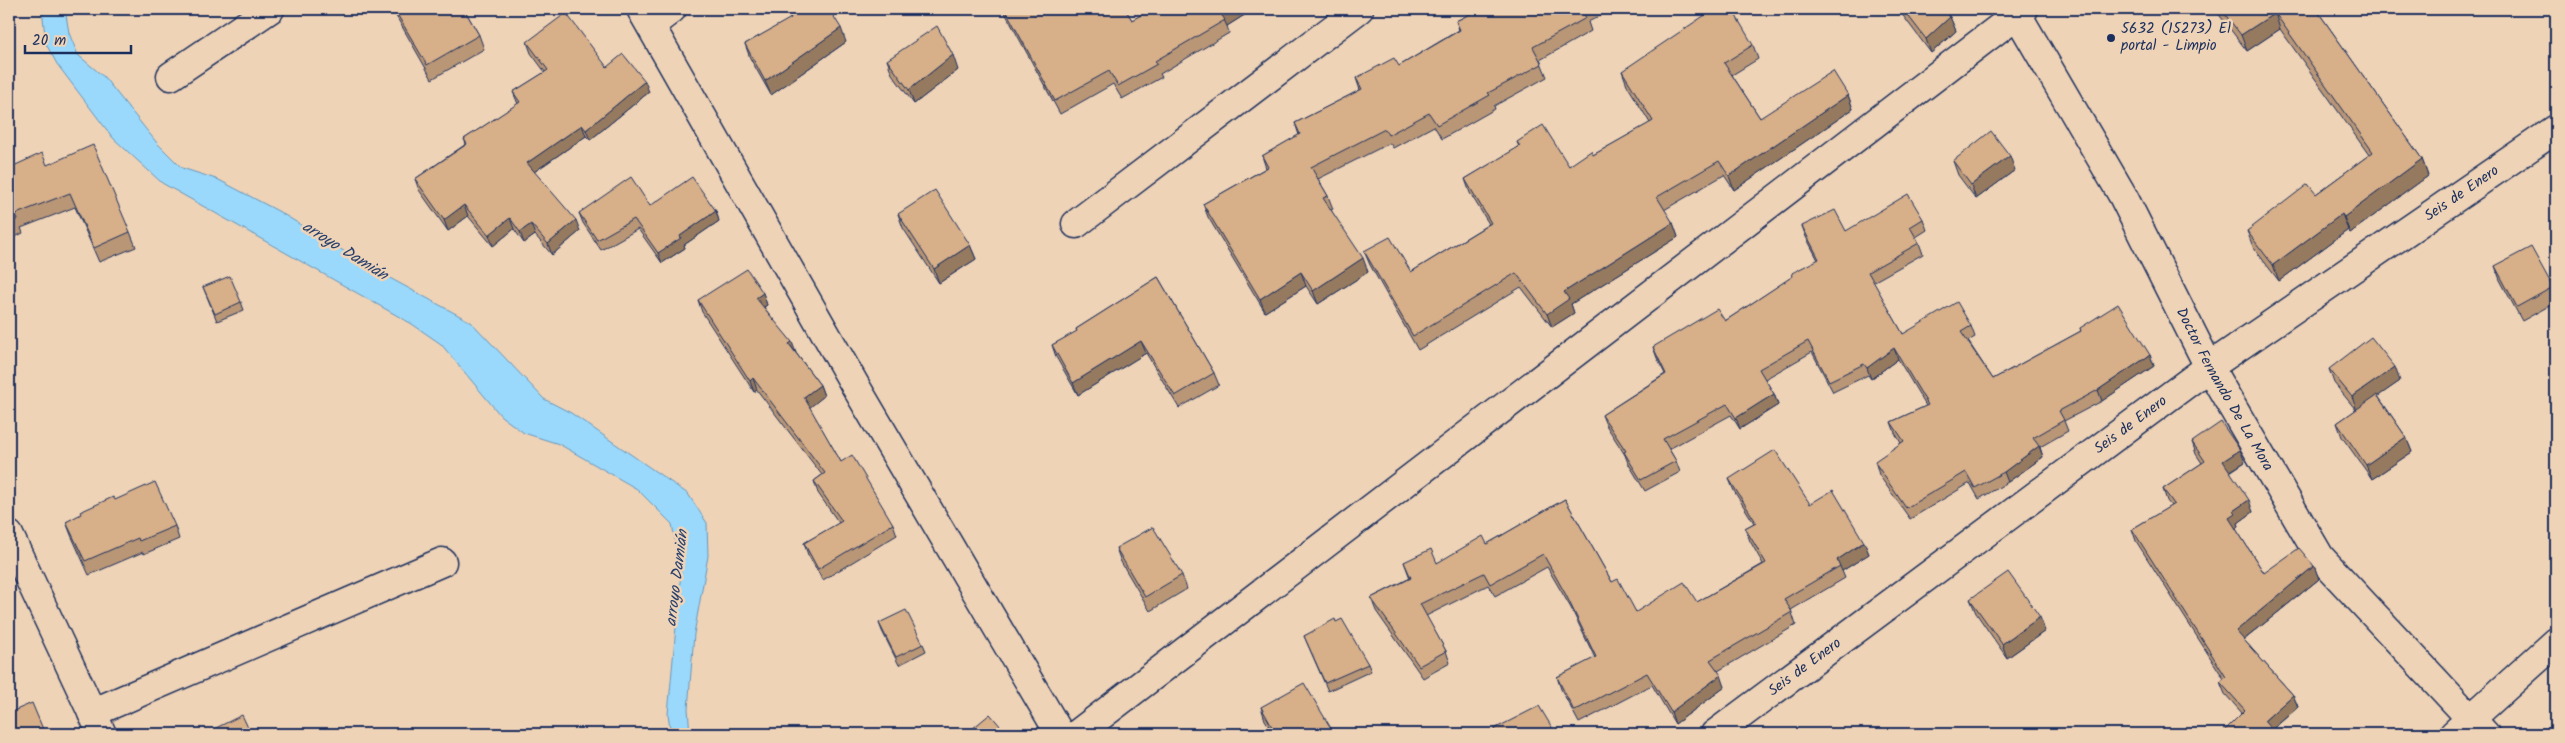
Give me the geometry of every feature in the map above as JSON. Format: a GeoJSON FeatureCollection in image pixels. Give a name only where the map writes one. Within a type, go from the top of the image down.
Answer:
{"type":"FeatureCollection","features":[{"type":"Feature","properties":{"kind":"street"},"geometry":{"type":"LineString","coordinates":[[170,76],[270,9]]}},
{"type":"Feature","properties":{"kind":"street"},"geometry":{"type":"LineString","coordinates":[[672,9],[646,17],[856,386],[1060,734]]}},
{"type":"Feature","properties":{"kind":"street"},"geometry":{"type":"LineString","coordinates":[[1076,224],[1359,9]]}},
{"type":"Feature","properties":{"kind":"street"},"geometry":{"type":"LineString","coordinates":[[1077,734],[2018,10]]}},
{"type":"Feature","properties":{"kind":"street","name":"Doctor Fernando De La Mora"},"geometry":{"type":"LineString","coordinates":[[2018,10],[2123,196],[2209,367],[2320,557],[2470,729]]}},
{"type":"Feature","properties":{"kind":"street","name":"Seis de Enero"},"geometry":{"type":"LineString","coordinates":[[1715,734],[2209,367],[2556,129]]}},
{"type":"Feature","properties":{"kind":"street"},"geometry":{"type":"LineString","coordinates":[[9,535],[97,724],[442,562]]}},
{"type":"Feature","properties":{"kind":"street"},"geometry":{"type":"LineString","coordinates":[[2470,729],[2556,642]]}},
{"type":"Feature","properties":{"kind":"water"},"geometry":{"type":"Polygon","coordinates":[[[42,9],[65,9],[69,33],[78,55],[104,77],[157,143],[182,168],[219,180],[278,211],[375,270],[471,322],[544,399],[571,413],[688,494],[707,523],[708,556],[694,634],[688,709],[690,734],[671,734],[668,714],[681,572],[672,524],[637,489],[559,444],[524,433],[501,416],[441,344],[412,324],[162,183],[113,138],[57,64],[46,44],[42,9]]]}},
{"type":"Feature","properties":{"kind":"building"},"geometry":{"type":"Polygon","coordinates":[[[394,9],[464,9],[479,35],[427,65],[394,9]]]}},
{"type":"Feature","properties":{"kind":"building"},"geometry":{"type":"Polygon","coordinates":[[[800,9],[829,9],[841,28],[765,81],[745,44],[791,18],[789,15],[800,9]]]}},
{"type":"Feature","properties":{"kind":"building"},"geometry":{"type":"Polygon","coordinates":[[[1005,9],[1125,9],[1132,20],[1152,9],[1229,9],[1221,14],[1225,20],[1155,61],[1157,64],[1118,86],[1109,71],[1055,101],[1005,9]]]}},
{"type":"Feature","properties":{"kind":"building"},"geometry":{"type":"Polygon","coordinates":[[[1480,9],[1581,9],[1586,18],[1533,47],[1542,64],[1488,93],[1490,95],[1437,125],[1429,113],[1388,135],[1385,129],[1311,167],[1328,196],[1323,198],[1363,258],[1313,291],[1301,272],[1260,299],[1203,204],[1268,167],[1262,156],[1300,134],[1295,123],[1362,89],[1356,78],[1394,58],[1399,66],[1460,30],[1456,21],[1480,9]]]}},
{"type":"Feature","properties":{"kind":"building"},"geometry":{"type":"Polygon","coordinates":[[[1714,9],[1732,9],[1753,45],[1724,63],[1760,118],[1833,71],[1848,95],[1729,176],[1719,161],[1657,197],[1673,223],[1564,292],[1569,299],[1547,314],[1516,273],[1413,336],[1364,251],[1390,237],[1411,272],[1491,223],[1465,179],[1520,146],[1517,142],[1543,125],[1569,166],[1591,151],[1593,155],[1653,121],[1622,71],[1714,9]]]}},
{"type":"Feature","properties":{"kind":"building"},"geometry":{"type":"Polygon","coordinates":[[[1903,9],[1944,9],[1950,17],[1926,39],[1903,9]]]}},
{"type":"Feature","properties":{"kind":"building"},"geometry":{"type":"Polygon","coordinates":[[[2221,9],[2316,9],[2422,159],[2344,217],[2342,214],[2273,265],[2247,231],[2308,184],[2316,194],[2373,152],[2275,13],[2241,35],[2221,9]]]}},
{"type":"Feature","properties":{"kind":"building"},"geometry":{"type":"Polygon","coordinates":[[[566,13],[607,67],[623,54],[645,81],[586,130],[582,125],[527,163],[576,220],[548,244],[531,224],[520,232],[510,218],[489,235],[464,205],[444,220],[415,179],[467,144],[464,139],[520,102],[513,92],[548,70],[527,42],[566,13]]]}},
{"type":"Feature","properties":{"kind":"building"},"geometry":{"type":"Polygon","coordinates":[[[937,26],[953,55],[909,90],[887,60],[937,26]]]}},
{"type":"Feature","properties":{"kind":"building"},"geometry":{"type":"Polygon","coordinates":[[[1991,131],[2010,156],[1971,185],[1953,161],[1991,131]]]}},
{"type":"Feature","properties":{"kind":"building"},"geometry":{"type":"Polygon","coordinates":[[[93,145],[130,232],[94,248],[70,193],[16,214],[18,219],[9,223],[9,168],[42,153],[47,165],[93,145]]]}},
{"type":"Feature","properties":{"kind":"building"},"geometry":{"type":"Polygon","coordinates":[[[631,177],[650,206],[692,177],[716,211],[658,253],[634,219],[597,240],[579,213],[631,177]]]}},
{"type":"Feature","properties":{"kind":"building"},"geometry":{"type":"Polygon","coordinates":[[[935,190],[970,245],[934,269],[898,214],[935,190]]]}},
{"type":"Feature","properties":{"kind":"building"},"geometry":{"type":"Polygon","coordinates":[[[1908,194],[1923,219],[1910,227],[1919,243],[1868,272],[1903,334],[1957,302],[1971,326],[1961,332],[1993,379],[2081,331],[2080,328],[2118,304],[2150,355],[2098,390],[2059,411],[2064,420],[2033,438],[2039,446],[2004,472],[1975,488],[1966,472],[1906,508],[1875,461],[1904,441],[1891,422],[1928,405],[1894,348],[1867,368],[1864,364],[1829,381],[1808,341],[1759,369],[1774,394],[1736,418],[1727,404],[1663,439],[1676,461],[1641,480],[1624,452],[1626,451],[1602,415],[1666,374],[1653,347],[1717,309],[1725,321],[1793,276],[1792,273],[1819,259],[1802,226],[1835,210],[1846,231],[1908,194]]]}},
{"type":"Feature","properties":{"kind":"building"},"geometry":{"type":"Polygon","coordinates":[[[2531,247],[2553,287],[2517,307],[2495,266],[2531,247]]]}},
{"type":"Feature","properties":{"kind":"building"},"geometry":{"type":"Polygon","coordinates":[[[747,269],[763,293],[756,298],[792,342],[789,344],[820,385],[804,397],[841,462],[852,455],[893,524],[818,569],[804,543],[842,521],[814,481],[825,473],[753,378],[750,381],[698,300],[747,269]]]}},
{"type":"Feature","properties":{"kind":"building"},"geometry":{"type":"Polygon","coordinates":[[[230,276],[241,302],[215,314],[203,287],[230,276]]]}},
{"type":"Feature","properties":{"kind":"building"},"geometry":{"type":"Polygon","coordinates":[[[1158,277],[1214,373],[1175,396],[1141,341],[1073,383],[1052,345],[1077,331],[1076,329],[1158,277]]]}},
{"type":"Feature","properties":{"kind":"building"},"geometry":{"type":"Polygon","coordinates":[[[2371,337],[2395,367],[2352,397],[2329,369],[2371,337]]]}},
{"type":"Feature","properties":{"kind":"building"},"geometry":{"type":"Polygon","coordinates":[[[2377,395],[2406,437],[2366,465],[2337,423],[2377,395]]]}},
{"type":"Feature","properties":{"kind":"building"},"geometry":{"type":"Polygon","coordinates":[[[2221,422],[2240,450],[2223,461],[2249,500],[2233,511],[2235,514],[2229,518],[2264,573],[2299,548],[2314,566],[2236,631],[2293,695],[2264,721],[2275,734],[2221,734],[2245,710],[2220,682],[2226,677],[2132,529],[2174,504],[2163,489],[2205,461],[2192,442],[2221,422]]]}},
{"type":"Feature","properties":{"kind":"building"},"geometry":{"type":"Polygon","coordinates":[[[1775,450],[1810,504],[1833,490],[1864,542],[1837,560],[1840,566],[1784,599],[1792,612],[1710,660],[1721,675],[1671,712],[1647,673],[1574,711],[1557,677],[1596,657],[1566,595],[1543,554],[1490,584],[1484,573],[1420,604],[1446,651],[1419,666],[1371,598],[1411,578],[1404,562],[1431,549],[1437,563],[1483,536],[1487,544],[1565,499],[1612,582],[1618,579],[1636,612],[1684,582],[1697,602],[1766,563],[1745,528],[1756,522],[1729,479],[1775,450]]]}},
{"type":"Feature","properties":{"kind":"building"},"geometry":{"type":"Polygon","coordinates":[[[155,482],[175,526],[139,541],[138,538],[85,561],[66,522],[81,514],[80,512],[113,497],[115,500],[155,482]]]}},
{"type":"Feature","properties":{"kind":"building"},"geometry":{"type":"Polygon","coordinates":[[[1153,527],[1182,575],[1145,597],[1116,548],[1153,527]]]}},
{"type":"Feature","properties":{"kind":"building"},"geometry":{"type":"Polygon","coordinates":[[[2008,572],[2040,617],[2002,644],[1970,599],[2008,572]]]}},
{"type":"Feature","properties":{"kind":"building"},"geometry":{"type":"Polygon","coordinates":[[[906,610],[923,644],[896,657],[879,623],[906,610]]]}},
{"type":"Feature","properties":{"kind":"building"},"geometry":{"type":"Polygon","coordinates":[[[1335,619],[1336,622],[1342,619],[1368,664],[1325,683],[1304,636],[1335,619]]]}},
{"type":"Feature","properties":{"kind":"building"},"geometry":{"type":"Polygon","coordinates":[[[1304,683],[1332,730],[1324,734],[1276,734],[1261,707],[1304,683]]]}},
{"type":"Feature","properties":{"kind":"building"},"geometry":{"type":"Polygon","coordinates":[[[32,703],[45,734],[9,734],[9,713],[32,703]]]}},
{"type":"Feature","properties":{"kind":"building"},"geometry":{"type":"Polygon","coordinates":[[[1539,706],[1556,734],[1496,734],[1494,729],[1539,706]]]}},
{"type":"Feature","properties":{"kind":"building"},"geometry":{"type":"Polygon","coordinates":[[[990,714],[1007,734],[966,734],[990,714]]]}},
{"type":"Feature","properties":{"kind":"building"},"geometry":{"type":"Polygon","coordinates":[[[242,715],[251,734],[204,734],[242,715]]]}},
{"type":"Feature","properties":{"kind":"building"},"geometry":{"type":"Polygon","coordinates":[[[961,728],[966,734],[954,734],[961,728]]]}},
{"type":"Feature","properties":{"kind":"building"},"geometry":{"type":"Polygon","coordinates":[[[1882,728],[1886,734],[1870,734],[1882,728]]]}},
{"type":"Feature","properties":{"kind":"place","name":"5632 (15273) El portal - Limpio"},"geometry":{"type":"Point","coordinates":[2111,38]}},
{"type":"Feature","properties":{"kind":"water label","name":"arroyo Damián"},"geometry":{"type":"Point","coordinates":[345,251]}},
{"type":"Feature","properties":{"kind":"water label","name":"arroyo Damián"},"geometry":{"type":"Point","coordinates":[677,578]}}]}
